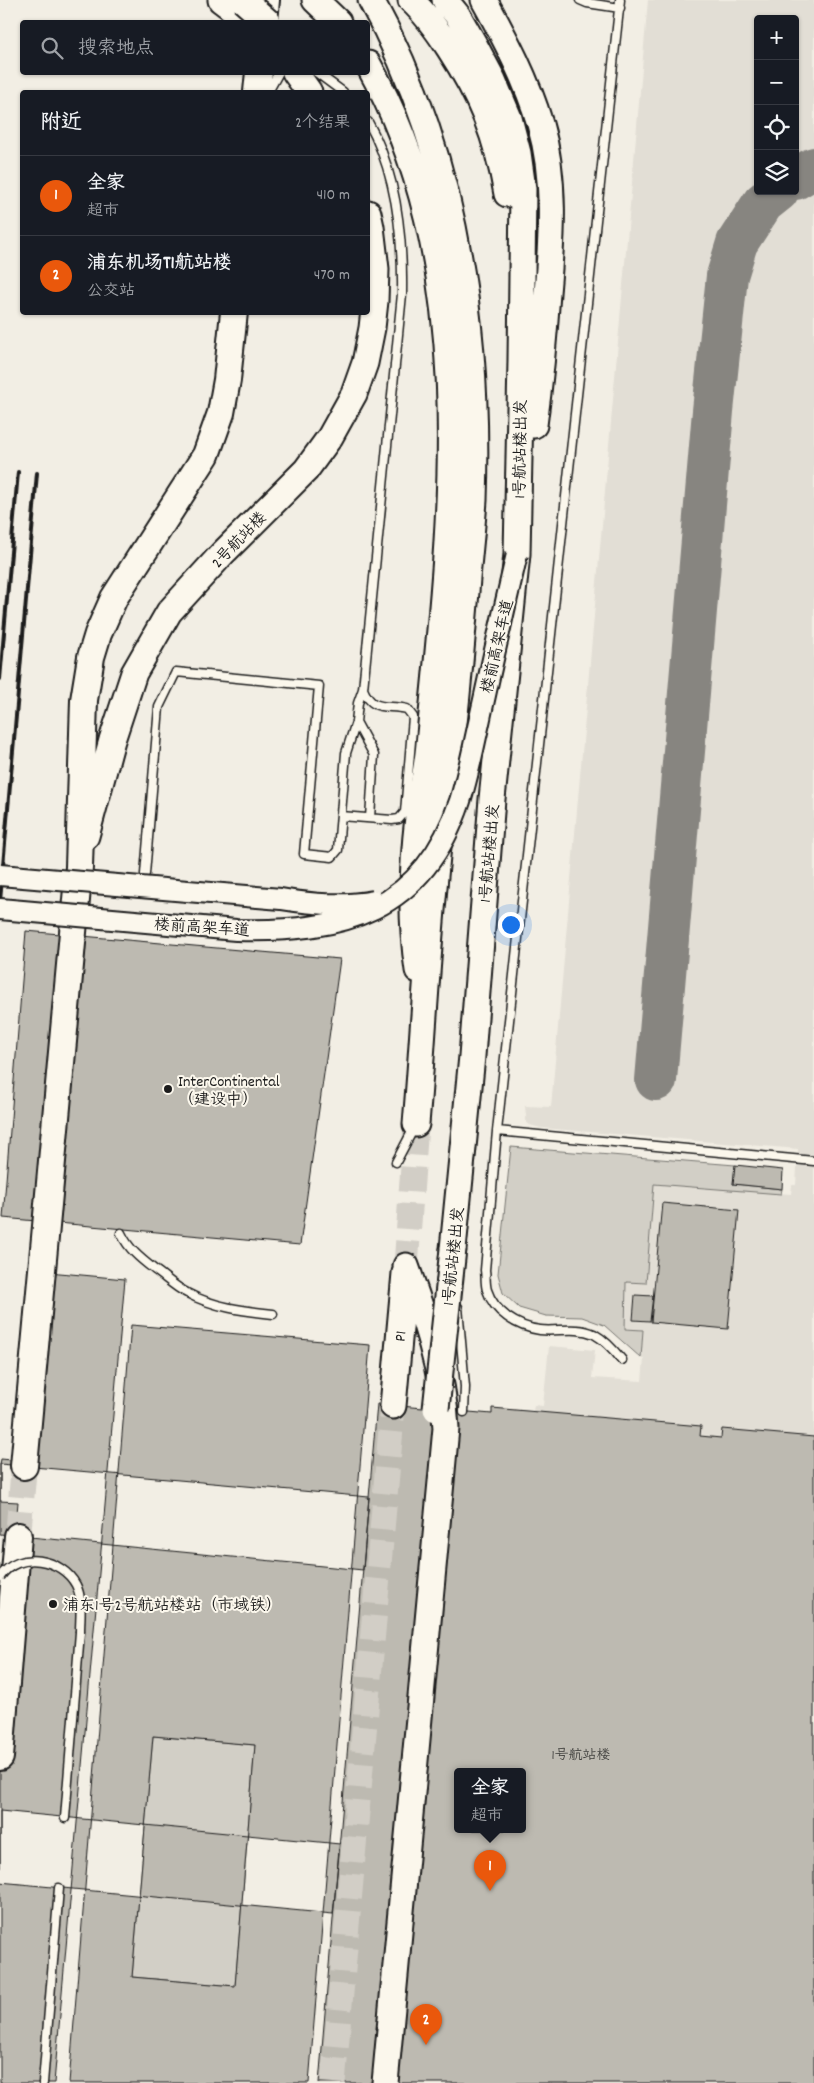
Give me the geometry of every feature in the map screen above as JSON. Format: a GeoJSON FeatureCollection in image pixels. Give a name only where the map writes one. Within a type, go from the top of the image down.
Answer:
{"type":"FeatureCollection","features":[{"type":"Feature","properties":{"kind":"highway"},"geometry":{"type":"LineString","coordinates":[[256,90],[259,75]]}},
{"type":"Feature","properties":{"kind":"highway"},"geometry":{"type":"LineString","coordinates":[[24,1466],[79,867],[84,700],[91,657],[98,634],[114,598],[187,488],[206,455],[221,413],[228,380],[234,315]]}},
{"type":"Feature","properties":{"kind":"highway"},"geometry":{"type":"LineString","coordinates":[[0,1757],[18,1536]]}},
{"type":"Feature","properties":{"kind":"main road"},"geometry":{"type":"LineString","coordinates":[[221,0],[263,17]]}},
{"type":"Feature","properties":{"kind":"main road"},"geometry":{"type":"LineString","coordinates":[[243,0],[263,17]]}},
{"type":"Feature","properties":{"kind":"main road"},"geometry":{"type":"LineString","coordinates":[[315,0],[336,20]]}},
{"type":"Feature","properties":{"kind":"main road"},"geometry":{"type":"LineString","coordinates":[[371,0],[389,32],[410,79],[440,166],[458,248],[472,353],[475,441],[474,503],[454,724],[439,840],[416,1124]]}},
{"type":"Feature","properties":{"kind":"main road"},"geometry":{"type":"LineString","coordinates":[[411,0],[439,33],[461,66],[480,100],[494,133],[502,165],[516,244],[521,296]]}},
{"type":"Feature","properties":{"kind":"main road"},"geometry":{"type":"LineString","coordinates":[[445,0],[458,16],[493,80],[509,118],[518,153],[522,189],[521,296]]}},
{"type":"Feature","properties":{"kind":"main road"},"geometry":{"type":"LineString","coordinates":[[484,0],[518,63],[540,125],[550,175],[551,244],[544,345],[517,554]]}},
{"type":"Feature","properties":{"kind":"main road"},"geometry":{"type":"LineString","coordinates":[[370,68],[386,100],[412,168],[435,250],[449,369],[451,413],[449,497],[429,748],[418,817],[412,902],[414,946],[424,1019]]}},
{"type":"Feature","properties":{"kind":"main road"},"geometry":{"type":"LineString","coordinates":[[297,75],[308,90]]}},
{"type":"Feature","properties":{"kind":"main road"},"geometry":{"type":"LineString","coordinates":[[310,75],[317,90]]}},
{"type":"Feature","properties":{"kind":"main road","name":"2号航站楼"},"geometry":{"type":"LineString","coordinates":[[79,867],[95,800],[134,673],[169,612],[222,554],[306,470],[330,437],[354,394],[372,328],[375,300],[376,269],[370,227]]}},
{"type":"Feature","properties":{"kind":"main road","name":"1号航站楼出发"},"geometry":{"type":"LineString","coordinates":[[436,1409],[453,1249],[492,799],[517,554],[522,360],[521,296]]}},
{"type":"Feature","properties":{"kind":"main road"},"geometry":{"type":"LineString","coordinates":[[429,748],[431,787],[439,840]]}},
{"type":"Feature","properties":{"kind":"main road","name":"P1"},"geometry":{"type":"LineString","coordinates":[[385,2083],[446,1428],[445,1402],[432,1337],[406,1266],[393,1406]]}},
{"type":"Feature","properties":{"kind":"street","name":"楼前高架车道"},"geometry":{"type":"LineString","coordinates":[[0,909],[236,930],[269,931],[312,928],[344,921],[366,913],[398,895],[429,863],[443,840],[460,800],[517,554]]}},
{"type":"Feature","properties":{"kind":"street","name":"楼前高架车道"},"geometry":{"type":"LineString","coordinates":[[0,875],[324,904],[362,903],[398,895]]}},
{"type":"Feature","properties":{"kind":"lane"},"geometry":{"type":"LineString","coordinates":[[580,0],[588,3],[620,4],[498,1131],[485,1270],[487,1290],[495,1306],[521,1326],[540,1330],[580,1330],[593,1334],[614,1349],[622,1360]]}},
{"type":"Feature","properties":{"kind":"lane"},"geometry":{"type":"LineString","coordinates":[[269,90],[277,75]]}},
{"type":"Feature","properties":{"kind":"lane"},"geometry":{"type":"LineString","coordinates":[[320,75],[340,90]]}},
{"type":"Feature","properties":{"kind":"lane"},"geometry":{"type":"LineString","coordinates":[[145,874],[159,707],[176,672],[319,686],[304,854],[332,857],[338,850],[346,753],[356,722],[358,703],[363,689],[400,323],[402,270],[400,225],[395,198],[375,135],[370,126]]}},
{"type":"Feature","properties":{"kind":"lane"},"geometry":{"type":"LineString","coordinates":[[341,816],[399,819],[405,812],[413,717],[407,709],[372,704],[367,699],[363,689]]}},
{"type":"Feature","properties":{"kind":"lane"},"geometry":{"type":"LineString","coordinates":[[356,722],[374,755],[370,818]]}},
{"type":"Feature","properties":{"kind":"lane"},"geometry":{"type":"LineString","coordinates":[[396,1162],[416,1124]]}},
{"type":"Feature","properties":{"kind":"lane"},"geometry":{"type":"LineString","coordinates":[[498,1131],[814,1162]]}},
{"type":"Feature","properties":{"kind":"lane"},"geometry":{"type":"LineString","coordinates":[[121,1234],[126,1244],[136,1255],[186,1293],[211,1304],[273,1314]]}},
{"type":"Feature","properties":{"kind":"lane"},"geometry":{"type":"LineString","coordinates":[[453,1249],[465,1387],[464,1412]]}},
{"type":"Feature","properties":{"kind":"lane"},"geometry":{"type":"LineString","coordinates":[[0,1577],[2,1573],[27,1561],[51,1562],[65,1572],[76,1586],[81,1602],[65,1818]]}},
{"type":"Feature","properties":{"kind":"lane"},"geometry":{"type":"LineString","coordinates":[[43,2083],[58,1888]]}},
{"type":"Feature","properties":{"kind":"shaded area"},"geometry":{"type":"Polygon","coordinates":[[[648,0],[814,0],[814,2083],[319,2083],[377,1404],[491,1414],[492,1408],[533,1411],[534,1405],[543,1406],[549,1346],[595,1350],[592,1378],[642,1381],[644,1359],[641,1358],[643,1330],[625,1329],[626,1282],[646,1283],[654,1183],[791,1194],[792,1185],[796,1185],[798,1149],[541,1128],[526,1122],[525,1106],[551,1107],[648,0]]]}},
{"type":"Feature","properties":{"kind":"shaded area"},"geometry":{"type":"Polygon","coordinates":[[[511,1147],[735,1165],[733,1184],[782,1189],[781,1194],[654,1184],[646,1283],[626,1282],[625,1329],[643,1330],[641,1358],[604,1325],[582,1317],[546,1316],[519,1308],[503,1293],[498,1274],[511,1147]]]}},
{"type":"Feature","properties":{"kind":"shaded area"},"geometry":{"type":"Polygon","coordinates":[[[153,1736],[255,1745],[235,1986],[132,1977],[153,1736]]]}},
{"type":"Feature","properties":{"kind":"building","name":"InterContinental （建设中）"},"geometry":{"type":"Polygon","coordinates":[[[26,931],[340,959],[300,1245],[3,1218],[26,931]]]}},
{"type":"Feature","properties":{"kind":"building"},"geometry":{"type":"Polygon","coordinates":[[[735,1165],[783,1170],[782,1189],[733,1184],[735,1165]]]}},
{"type":"Feature","properties":{"kind":"building"},"geometry":{"type":"Polygon","coordinates":[[[662,1203],[739,1210],[728,1329],[651,1322],[662,1203]]]}},
{"type":"Feature","properties":{"kind":"building","name":"浦东1号2号航站楼站（市域铁）"},"geometry":{"type":"Polygon","coordinates":[[[38,1271],[125,1279],[54,2083],[0,2083],[0,1706],[18,1502],[0,1501],[0,1465],[1,1459],[22,1461],[38,1271]]]}},
{"type":"Feature","properties":{"kind":"building"},"geometry":{"type":"Polygon","coordinates":[[[635,1295],[653,1296],[650,1321],[633,1320],[635,1295]]]}},
{"type":"Feature","properties":{"kind":"building"},"geometry":{"type":"Polygon","coordinates":[[[131,1325],[370,1345],[309,2083],[69,2083],[131,1325]],[[153,1736],[132,1977],[235,1986],[255,1745],[153,1736]]]}},
{"type":"Feature","properties":{"kind":"building"},"geometry":{"type":"Polygon","coordinates":[[[377,1404],[492,1414],[492,1408],[701,1426],[700,1436],[721,1438],[722,1429],[814,1437],[814,2083],[319,2083],[377,1404]]]}},
{"type":"Feature","properties":{"kind":"building"},"geometry":{"type":"Polygon","coordinates":[[[0,1464],[369,1497],[363,1570],[0,1534],[0,1464]]]}},
{"type":"Feature","properties":{"kind":"building"},"geometry":{"type":"Polygon","coordinates":[[[0,1811],[340,1844],[333,1914],[0,1882],[0,1811]]]}},
{"type":"Feature","properties":{"kind":"taxiway"},"geometry":{"type":"LineString","coordinates":[[799,177],[814,168]]}},
{"type":"Feature","properties":{"kind":"taxiway"},"geometry":{"type":"LineString","coordinates":[[656,1080],[713,411],[727,276],[737,243],[763,203],[773,195]]}},
{"type":"Feature","properties":{"kind":"tunnel"},"geometry":{"type":"LineString","coordinates":[[406,1266],[416,1124]]}},
{"type":"Feature","properties":{"kind":"tunnel"},"geometry":{"type":"LineString","coordinates":[[333,2083],[393,1406]]}},
{"type":"Feature","properties":{"kind":"tunnel"},"geometry":{"type":"LineString","coordinates":[[18,1536],[24,1466]]}},
{"type":"Feature","properties":{"kind":"railway"},"geometry":{"type":"LineString","coordinates":[[0,679],[18,472]]}},
{"type":"Feature","properties":{"kind":"railway"},"geometry":{"type":"LineString","coordinates":[[0,901],[37,473]]}},
{"type":"Feature","properties":{"kind":"place","name":"InterContinental （建设中）"},"geometry":{"type":"Point","coordinates":[168,1089]}},
{"type":"Feature","properties":{"kind":"place","name":"浦东1号2号航站楼站（市域铁）"},"geometry":{"type":"Point","coordinates":[53,1604]}},
{"type":"Feature","properties":{"kind":"place","name":"全家"},"geometry":{"type":"Point","coordinates":[490,1891]}},
{"type":"Feature","properties":{"kind":"place","name":"浦东机场T1航站楼"},"geometry":{"type":"Point","coordinates":[426,2045]}}]}
